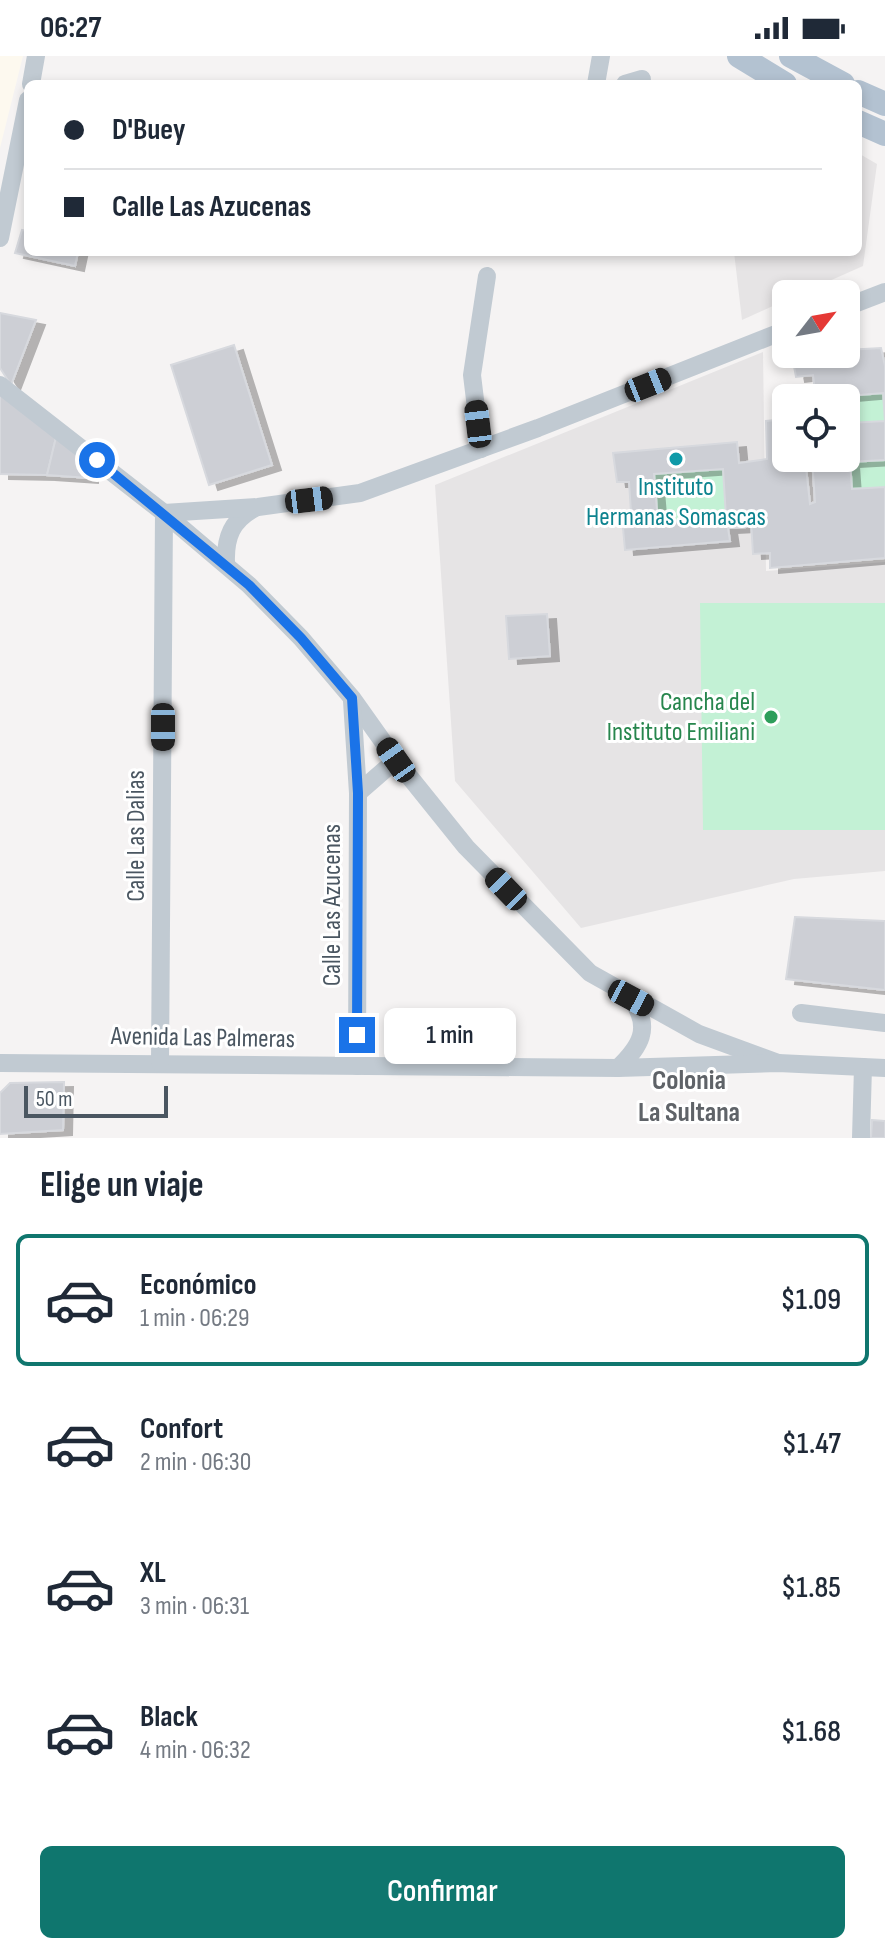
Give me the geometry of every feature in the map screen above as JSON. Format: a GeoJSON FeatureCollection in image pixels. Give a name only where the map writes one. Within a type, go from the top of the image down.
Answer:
{"type":"FeatureCollection","features":[{"type":"Feature","properties":{"kind":"main road"},"geometry":{"type":"LineString","coordinates":[[739,56],[778,80]]}},
{"type":"Feature","properties":{"kind":"main road"},"geometry":{"type":"LineString","coordinates":[[791,56],[836,80]]}},
{"type":"Feature","properties":{"kind":"main road"},"geometry":{"type":"LineString","coordinates":[[862,124],[885,134]]}},
{"type":"Feature","properties":{"kind":"street"},"geometry":{"type":"LineString","coordinates":[[32,80],[36,56]]}},
{"type":"Feature","properties":{"kind":"street"},"geometry":{"type":"LineString","coordinates":[[597,80],[601,56]]}},
{"type":"Feature","properties":{"kind":"street"},"geometry":{"type":"LineString","coordinates":[[0,238],[24,120]]}},
{"type":"Feature","properties":{"kind":"street"},"geometry":{"type":"LineString","coordinates":[[481,449],[472,375],[487,276]]}},
{"type":"Feature","properties":{"kind":"street"},"geometry":{"type":"LineString","coordinates":[[860,302],[885,292]]}},
{"type":"Feature","properties":{"kind":"street"},"geometry":{"type":"LineString","coordinates":[[164,513],[258,507],[360,493],[772,335]]}},
{"type":"Feature","properties":{"kind":"street"},"geometry":{"type":"LineString","coordinates":[[0,385],[226,563],[301,638],[352,698],[396,760],[466,847],[590,973],[699,1034],[778,1063]]}},
{"type":"Feature","properties":{"kind":"street"},"geometry":{"type":"LineString","coordinates":[[226,563],[225,549],[234,524],[245,513],[258,507]]}},
{"type":"Feature","properties":{"kind":"street","name":"Calle Las Dalias"},"geometry":{"type":"LineString","coordinates":[[160,1063],[164,513]]}},
{"type":"Feature","properties":{"kind":"street","name":"Calle Las Azucenas"},"geometry":{"type":"LineString","coordinates":[[352,698],[358,793],[357,1066]]}},
{"type":"Feature","properties":{"kind":"street","name":"Calle Las Azucenas"},"geometry":{"type":"LineString","coordinates":[[358,793],[396,760]]}},
{"type":"Feature","properties":{"kind":"street"},"geometry":{"type":"LineString","coordinates":[[618,1068],[636,1047],[644,1023],[642,1013],[631,998]]}},
{"type":"Feature","properties":{"kind":"street"},"geometry":{"type":"LineString","coordinates":[[801,1013],[885,1023]]}},
{"type":"Feature","properties":{"kind":"street","name":"Avenida Las Palmeras"},"geometry":{"type":"LineString","coordinates":[[0,1063],[618,1068],[778,1063],[885,1068]]}},
{"type":"Feature","properties":{"kind":"street"},"geometry":{"type":"LineString","coordinates":[[861,1138],[863,1067]]}},
{"type":"Feature","properties":{"kind":"shaded area"},"geometry":{"type":"Polygon","coordinates":[[[0,56],[23,56],[0,148],[0,56]]]}},
{"type":"Feature","properties":{"kind":"shaded area"},"geometry":{"type":"Polygon","coordinates":[[[862,155],[877,164],[863,266],[832,280],[772,280],[772,306],[742,320],[734,256],[862,256],[862,155]]]}},
{"type":"Feature","properties":{"kind":"shaded area"},"geometry":{"type":"Polygon","coordinates":[[[763,352],[766,571],[885,562],[885,871],[794,879],[581,928],[455,781],[435,485],[763,352]]]}},
{"type":"Feature","properties":{"kind":"green space"},"geometry":{"type":"Polygon","coordinates":[[[883,393],[885,421],[860,422],[860,395],[883,393]]]}},
{"type":"Feature","properties":{"kind":"green space"},"geometry":{"type":"Polygon","coordinates":[[[885,460],[885,487],[852,489],[851,472],[860,472],[860,461],[885,460]]]}},
{"type":"Feature","properties":{"kind":"green space"},"geometry":{"type":"Polygon","coordinates":[[[723,469],[726,517],[658,522],[654,474],[723,469]]]}},
{"type":"Feature","properties":{"kind":"green space","name":"Cancha del Instituto Emiliani"},"geometry":{"type":"Polygon","coordinates":[[[700,603],[885,603],[885,830],[703,830],[700,603]]]}},
{"type":"Feature","properties":{"kind":"building"},"geometry":{"type":"Polygon","coordinates":[[[22,230],[24,230],[24,255],[15,253],[22,230]]]}},
{"type":"Feature","properties":{"kind":"building"},"geometry":{"type":"Polygon","coordinates":[[[29,256],[77,256],[75,266],[29,256]]]}},
{"type":"Feature","properties":{"kind":"building"},"geometry":{"type":"Polygon","coordinates":[[[0,313],[36,320],[11,385],[0,368],[0,313]]]}},
{"type":"Feature","properties":{"kind":"building"},"geometry":{"type":"Polygon","coordinates":[[[234,345],[272,465],[209,485],[171,365],[234,345]]]}},
{"type":"Feature","properties":{"kind":"building","name":"Instituto Hermanas Somascas"},"geometry":{"type":"Polygon","coordinates":[[[881,348],[885,366],[885,421],[883,393],[860,395],[860,384],[814,384],[813,375],[796,377],[794,368],[860,368],[860,349],[881,348]]]}},
{"type":"Feature","properties":{"kind":"building"},"geometry":{"type":"Polygon","coordinates":[[[0,393],[57,433],[47,475],[0,474],[0,393]]]}},
{"type":"Feature","properties":{"kind":"building","name":"Instituto Hermanas Somascas"},"geometry":{"type":"Polygon","coordinates":[[[772,420],[772,472],[807,472],[810,504],[815,502],[813,472],[851,472],[852,489],[885,487],[885,558],[770,568],[770,553],[753,554],[751,521],[746,521],[746,527],[728,528],[730,541],[625,550],[623,528],[632,527],[629,482],[617,482],[613,453],[737,442],[739,463],[767,459],[766,421],[772,420]],[[723,469],[654,474],[658,522],[726,517],[723,469]]]}},
{"type":"Feature","properties":{"kind":"building","name":"Instituto Hermanas Somascas"},"geometry":{"type":"Polygon","coordinates":[[[885,421],[885,460],[860,461],[860,422],[885,421]]]}},
{"type":"Feature","properties":{"kind":"building"},"geometry":{"type":"Polygon","coordinates":[[[57,433],[91,457],[89,478],[47,475],[57,433]]]}},
{"type":"Feature","properties":{"kind":"building"},"geometry":{"type":"Polygon","coordinates":[[[547,614],[550,656],[509,659],[506,616],[547,614]]]}},
{"type":"Feature","properties":{"kind":"building"},"geometry":{"type":"Polygon","coordinates":[[[795,917],[885,921],[885,990],[786,979],[795,917]]]}},
{"type":"Feature","properties":{"kind":"building"},"geometry":{"type":"Polygon","coordinates":[[[64,1082],[63,1130],[0,1134],[0,1093],[10,1083],[64,1082]]]}},
{"type":"Feature","properties":{"kind":"building"},"geometry":{"type":"Polygon","coordinates":[[[872,1120],[885,1121],[885,1138],[871,1138],[872,1120]]]}},
{"type":"Feature","properties":{"kind":"place","name":"Instituto Hermanas Somascas"},"geometry":{"type":"Point","coordinates":[676,459]}},
{"type":"Feature","properties":{"kind":"place","name":"Cancha del Instituto Emiliani"},"geometry":{"type":"Point","coordinates":[771,717]}},
{"type":"Feature","properties":{"kind":"district","name":"Colonia La Sultana"},"geometry":{"type":"Point","coordinates":[689,1096]}},
{"type":"Feature","properties":{"kind":"route"},"geometry":{"type":"LineString","coordinates":[[97,460],[226,563],[301,638],[352,698],[358,793],[357,1035]]}}]}
